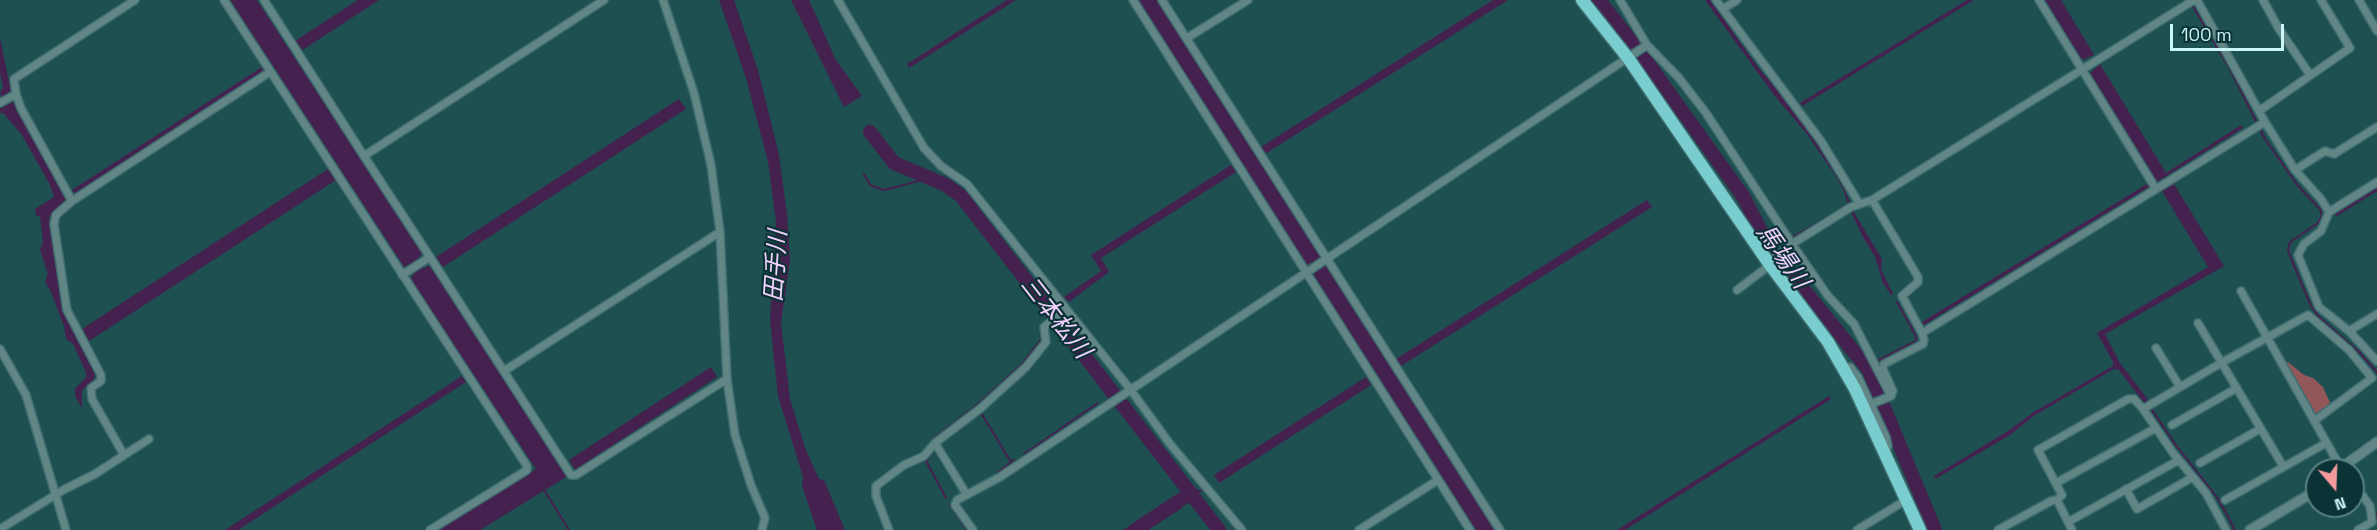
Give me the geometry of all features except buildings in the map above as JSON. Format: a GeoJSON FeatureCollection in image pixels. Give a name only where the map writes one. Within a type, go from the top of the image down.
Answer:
{"type":"FeatureCollection","features":[{"type":"Feature","properties":{"kind":"highway"},"geometry":{"type":"LineString","coordinates":[[1582,0],[1631,56],[1828,342],[1843,367],[1920,530]]}},
{"type":"Feature","properties":{"kind":"street"},"geometry":{"type":"LineString","coordinates":[[72,201],[21,108],[14,79],[135,0]]}},
{"type":"Feature","properties":{"kind":"street"},"geometry":{"type":"LineString","coordinates":[[224,0],[528,466],[527,470],[430,530]]}},
{"type":"Feature","properties":{"kind":"street"},"geometry":{"type":"LineString","coordinates":[[264,0],[571,475],[576,475],[717,383],[727,379]]}},
{"type":"Feature","properties":{"kind":"street"},"geometry":{"type":"LineString","coordinates":[[364,156],[604,0]]}},
{"type":"Feature","properties":{"kind":"street"},"geometry":{"type":"LineString","coordinates":[[663,0],[694,93],[711,165],[720,232],[727,379],[735,435],[751,485],[765,518],[762,530]]}},
{"type":"Feature","properties":{"kind":"street"},"geometry":{"type":"LineString","coordinates":[[838,0],[924,148],[941,166],[967,184],[1170,444],[1242,530]]}},
{"type":"Feature","properties":{"kind":"street"},"geometry":{"type":"LineString","coordinates":[[1133,0],[1470,530]]}},
{"type":"Feature","properties":{"kind":"street"},"geometry":{"type":"LineString","coordinates":[[1162,0],[1500,530]]}},
{"type":"Feature","properties":{"kind":"street"},"geometry":{"type":"LineString","coordinates":[[1186,38],[1248,0]]}},
{"type":"Feature","properties":{"kind":"street"},"geometry":{"type":"LineString","coordinates":[[1620,0],[1645,46],[1679,78],[1706,113],[1828,296],[1854,324],[1891,396]]}},
{"type":"Feature","properties":{"kind":"street"},"geometry":{"type":"LineString","coordinates":[[1716,0],[1821,141],[1843,173],[1859,203]]}},
{"type":"Feature","properties":{"kind":"street"},"geometry":{"type":"LineString","coordinates":[[1723,9],[1737,0]]}},
{"type":"Feature","properties":{"kind":"street"},"geometry":{"type":"LineString","coordinates":[[2039,0],[2156,189]]}},
{"type":"Feature","properties":{"kind":"street"},"geometry":{"type":"LineString","coordinates":[[2263,0],[2279,29],[2310,75]]}},
{"type":"Feature","properties":{"kind":"street"},"geometry":{"type":"LineString","coordinates":[[2259,111],[2350,48],[2321,0]]}},
{"type":"Feature","properties":{"kind":"street"},"geometry":{"type":"LineString","coordinates":[[2359,0],[2377,31]]}},
{"type":"Feature","properties":{"kind":"street"},"geometry":{"type":"LineString","coordinates":[[1737,290],[1792,244],[1859,203],[1872,200],[2193,1],[2259,111],[2261,124],[2329,212]]}},
{"type":"Feature","properties":{"kind":"street"},"geometry":{"type":"LineString","coordinates":[[973,530],[955,505],[957,500],[1000,477],[1645,46]]}},
{"type":"Feature","properties":{"kind":"street"},"geometry":{"type":"LineString","coordinates":[[124,455],[92,399],[91,388],[100,381],[101,375],[67,310],[54,224],[56,215],[72,201],[270,72]]}},
{"type":"Feature","properties":{"kind":"street"},"geometry":{"type":"LineString","coordinates":[[0,103],[16,94]]}},
{"type":"Feature","properties":{"kind":"street"},"geometry":{"type":"LineString","coordinates":[[1922,333],[2261,124]]}},
{"type":"Feature","properties":{"kind":"street"},"geometry":{"type":"LineString","coordinates":[[2295,170],[2325,151],[2334,154],[2377,127]]}},
{"type":"Feature","properties":{"kind":"street"},"geometry":{"type":"LineString","coordinates":[[2377,182],[2329,212],[2321,231],[2304,244],[2298,255],[2319,307],[2349,331],[2377,361]]}},
{"type":"Feature","properties":{"kind":"street"},"geometry":{"type":"LineString","coordinates":[[1872,200],[1918,277],[1918,282],[1902,296],[1924,340],[1923,344],[1884,364],[1883,369],[1893,391],[1891,396]]}},
{"type":"Feature","properties":{"kind":"street"},"geometry":{"type":"LineString","coordinates":[[504,371],[720,232]]}},
{"type":"Feature","properties":{"kind":"street"},"geometry":{"type":"LineString","coordinates":[[402,275],[430,257]]}},
{"type":"Feature","properties":{"kind":"street"},"geometry":{"type":"LineString","coordinates":[[2241,291],[2334,458]]}},
{"type":"Feature","properties":{"kind":"street"},"geometry":{"type":"LineString","coordinates":[[889,530],[876,495],[876,486],[904,465],[924,456],[935,443],[981,408],[1026,367],[1046,342],[1044,327],[1066,309]]}},
{"type":"Feature","properties":{"kind":"street"},"geometry":{"type":"LineString","coordinates":[[2349,331],[2377,314]]}},
{"type":"Feature","properties":{"kind":"street"},"geometry":{"type":"LineString","coordinates":[[2143,409],[2308,315],[2349,350],[2372,378],[2314,421]]}},
{"type":"Feature","properties":{"kind":"street"},"geometry":{"type":"LineString","coordinates":[[2198,323],[2283,466]]}},
{"type":"Feature","properties":{"kind":"street"},"geometry":{"type":"LineString","coordinates":[[2156,348],[2180,387]]}},
{"type":"Feature","properties":{"kind":"street"},"geometry":{"type":"LineString","coordinates":[[0,349],[26,395],[66,530]]}},
{"type":"Feature","properties":{"kind":"street"},"geometry":{"type":"LineString","coordinates":[[1843,367],[1850,367],[1858,377],[1871,404],[1886,436],[1888,446],[1884,454]]}},
{"type":"Feature","properties":{"kind":"street"},"geometry":{"type":"LineString","coordinates":[[2172,425],[2236,388]]}},
{"type":"Feature","properties":{"kind":"street"},"geometry":{"type":"LineString","coordinates":[[1871,404],[1891,396]]}},
{"type":"Feature","properties":{"kind":"street"},"geometry":{"type":"LineString","coordinates":[[1998,530],[2051,501],[2057,500],[2062,495],[2038,450],[2128,399],[2133,399],[2206,493],[2226,530]]}},
{"type":"Feature","properties":{"kind":"street"},"geometry":{"type":"LineString","coordinates":[[2056,483],[2156,428]]}},
{"type":"Feature","properties":{"kind":"street"},"geometry":{"type":"LineString","coordinates":[[2200,463],[2260,429]]}},
{"type":"Feature","properties":{"kind":"street"},"geometry":{"type":"LineString","coordinates":[[0,529],[149,439]]}},
{"type":"Feature","properties":{"kind":"street"},"geometry":{"type":"LineString","coordinates":[[2355,458],[2377,442]]}},
{"type":"Feature","properties":{"kind":"street"},"geometry":{"type":"LineString","coordinates":[[935,443],[967,495]]}},
{"type":"Feature","properties":{"kind":"street"},"geometry":{"type":"LineString","coordinates":[[2225,500],[2326,443]]}},
{"type":"Feature","properties":{"kind":"street"},"geometry":{"type":"LineString","coordinates":[[2068,522],[2179,460]]}},
{"type":"Feature","properties":{"kind":"street"},"geometry":{"type":"LineString","coordinates":[[2126,489],[2137,509],[2193,477]]}},
{"type":"Feature","properties":{"kind":"street"},"geometry":{"type":"LineString","coordinates":[[1359,530],[1437,480]]}},
{"type":"Feature","properties":{"kind":"street"},"geometry":{"type":"LineString","coordinates":[[2250,530],[2305,496]]}},
{"type":"Feature","properties":{"kind":"street"},"geometry":{"type":"LineString","coordinates":[[1857,530],[1906,500]]}},
{"type":"Feature","properties":{"kind":"street"},"geometry":{"type":"LineString","coordinates":[[2057,500],[2072,530]]}},
{"type":"Feature","properties":{"kind":"street"},"geometry":{"type":"LineString","coordinates":[[2358,530],[2372,522],[2374,510]]}},
{"type":"Feature","properties":{"kind":"shaded area"},"geometry":{"type":"Polygon","coordinates":[[[2288,362],[2323,387],[2331,405],[2315,417],[2285,364],[2288,362]]]}},
{"type":"Feature","properties":{"kind":"water"},"geometry":{"type":"Polygon","coordinates":[[[230,0],[257,0],[422,253],[418,259],[424,268],[432,267],[568,476],[480,530],[439,530],[536,469],[410,279],[414,274],[409,265],[404,267],[230,0]]]}},
{"type":"Feature","properties":{"kind":"water"},"geometry":{"type":"Polygon","coordinates":[[[358,0],[379,0],[301,51],[295,41],[358,0]]]}},
{"type":"Feature","properties":{"kind":"water","name":"田手川"},"geometry":{"type":"Polygon","coordinates":[[[719,0],[734,0],[758,70],[779,155],[787,214],[790,261],[781,323],[790,399],[805,448],[819,479],[824,480],[845,530],[817,530],[802,486],[803,477],[778,396],[770,320],[776,221],[768,162],[746,78],[719,0]]]}},
{"type":"Feature","properties":{"kind":"water"},"geometry":{"type":"Polygon","coordinates":[[[791,0],[809,0],[836,60],[862,96],[844,107],[791,0]]]}},
{"type":"Feature","properties":{"kind":"water"},"geometry":{"type":"Polygon","coordinates":[[[1007,0],[1016,0],[909,68],[907,64],[1007,0]]]}},
{"type":"Feature","properties":{"kind":"water"},"geometry":{"type":"Polygon","coordinates":[[[1138,0],[1158,0],[1321,256],[1317,259],[1322,267],[1327,264],[1496,530],[1476,530],[1312,273],[1317,270],[1312,262],[1307,265],[1138,0]]]}},
{"type":"Feature","properties":{"kind":"water"},"geometry":{"type":"Polygon","coordinates":[[[1493,0],[1508,0],[1265,154],[1261,147],[1493,0]]]}},
{"type":"Feature","properties":{"kind":"water"},"geometry":{"type":"Polygon","coordinates":[[[1705,0],[1710,0],[1757,66],[1802,119],[1837,173],[1851,204],[1848,205],[1836,176],[1807,134],[1774,95],[1705,0]]]}},
{"type":"Feature","properties":{"kind":"water"},"geometry":{"type":"Polygon","coordinates":[[[1967,0],[1974,0],[1802,106],[1800,103],[1967,0]]]}},
{"type":"Feature","properties":{"kind":"water"},"geometry":{"type":"Polygon","coordinates":[[[2045,0],[2061,0],[2094,55],[2082,60],[2045,0]]]}},
{"type":"Feature","properties":{"kind":"water"},"geometry":{"type":"Polygon","coordinates":[[[0,38],[11,91],[2,97],[0,93],[3,87],[0,72],[0,38]]]}},
{"type":"Feature","properties":{"kind":"water"},"geometry":{"type":"Polygon","coordinates":[[[2100,64],[2166,173],[2241,125],[2243,128],[2157,182],[2090,73],[2100,64]]]}},
{"type":"Feature","properties":{"kind":"water"},"geometry":{"type":"Polygon","coordinates":[[[262,67],[264,71],[75,194],[72,190],[262,67]]]}},
{"type":"Feature","properties":{"kind":"water"},"geometry":{"type":"Polygon","coordinates":[[[679,99],[686,109],[443,267],[436,257],[679,99]]]}},
{"type":"Feature","properties":{"kind":"water"},"geometry":{"type":"Polygon","coordinates":[[[13,102],[67,200],[49,218],[62,310],[95,374],[94,380],[82,390],[82,408],[75,396],[75,388],[86,378],[86,372],[73,344],[66,339],[64,326],[45,282],[48,274],[40,250],[43,242],[40,217],[36,215],[35,209],[54,197],[50,185],[22,135],[3,113],[0,113],[0,108],[13,102]]]}},
{"type":"Feature","properties":{"kind":"water"},"geometry":{"type":"Polygon","coordinates":[[[1231,165],[1236,172],[1101,258],[1109,272],[1069,302],[1064,297],[1101,271],[1091,255],[1231,165]]]}},
{"type":"Feature","properties":{"kind":"water"},"geometry":{"type":"Polygon","coordinates":[[[328,169],[336,180],[89,341],[82,329],[328,169]]]}},
{"type":"Feature","properties":{"kind":"water"},"geometry":{"type":"Polygon","coordinates":[[[2147,184],[2149,187],[1924,325],[1922,322],[2147,184]]]}},
{"type":"Feature","properties":{"kind":"water"},"geometry":{"type":"Polygon","coordinates":[[[2174,184],[2224,266],[2105,334],[2120,363],[2149,401],[2145,404],[2119,370],[2114,369],[2035,415],[2010,435],[1935,479],[1934,476],[2008,431],[2034,412],[2113,366],[2097,333],[2208,267],[2162,191],[2174,184]]]}},
{"type":"Feature","properties":{"kind":"water"},"geometry":{"type":"Polygon","coordinates":[[[2377,187],[2377,191],[2337,216],[2335,214],[2377,187]]]}},
{"type":"Feature","properties":{"kind":"water"},"geometry":{"type":"Polygon","coordinates":[[[1647,200],[1652,207],[1401,366],[1396,359],[1647,200]]]}},
{"type":"Feature","properties":{"kind":"water"},"geometry":{"type":"Polygon","coordinates":[[[1853,211],[1882,259],[1881,269],[1893,294],[1891,295],[1883,283],[1875,257],[1851,212],[1853,211]]]}},
{"type":"Feature","properties":{"kind":"water"},"geometry":{"type":"Polygon","coordinates":[[[711,367],[717,377],[575,470],[569,460],[711,367]]]}},
{"type":"Feature","properties":{"kind":"water"},"geometry":{"type":"Polygon","coordinates":[[[462,376],[466,382],[238,530],[225,530],[462,376]]]}},
{"type":"Feature","properties":{"kind":"water"},"geometry":{"type":"Polygon","coordinates":[[[1366,377],[1371,385],[1219,483],[1214,475],[1366,377]]]}},
{"type":"Feature","properties":{"kind":"water"},"geometry":{"type":"Polygon","coordinates":[[[1829,396],[1831,399],[1625,530],[1617,530],[1829,396]]]}},
{"type":"Feature","properties":{"kind":"water"},"geometry":{"type":"Polygon","coordinates":[[[1174,497],[1182,504],[1180,506],[1182,508],[1148,530],[1123,530],[1174,497]]]}},
{"type":"Feature","properties":{"kind":"waterway","name":"馬場川"},"geometry":{"type":"LineString","coordinates":[[1599,0],[1645,59],[1743,196],[1770,248],[1868,369],[1935,530]]}},
{"type":"Feature","properties":{"kind":"waterway"},"geometry":{"type":"LineString","coordinates":[[2191,3],[2230,69],[2265,139],[2298,186],[2320,209],[2322,216],[2318,223],[2290,242],[2288,251],[2311,306],[2320,318],[2358,351],[2377,372]]}},
{"type":"Feature","properties":{"kind":"waterway","name":"三本松川"},"geometry":{"type":"LineString","coordinates":[[870,132],[894,163],[946,185],[961,196],[1219,530]]}},
{"type":"Feature","properties":{"kind":"waterway"},"geometry":{"type":"LineString","coordinates":[[864,174],[870,185],[884,190],[930,178]]}},
{"type":"Feature","properties":{"kind":"waterway"},"geometry":{"type":"LineString","coordinates":[[1840,209],[1848,205]]}},
{"type":"Feature","properties":{"kind":"waterway"},"geometry":{"type":"LineString","coordinates":[[1793,237],[1829,216]]}},
{"type":"Feature","properties":{"kind":"waterway"},"geometry":{"type":"LineString","coordinates":[[1877,361],[1916,341],[1916,336],[1897,302]]}},
{"type":"Feature","properties":{"kind":"waterway"},"geometry":{"type":"LineString","coordinates":[[1049,311],[1058,305]]}},
{"type":"Feature","properties":{"kind":"waterway","name":"三本松川"},"geometry":{"type":"LineString","coordinates":[[1054,328],[1058,323]]}},
{"type":"Feature","properties":{"kind":"waterway"},"geometry":{"type":"LineString","coordinates":[[933,439],[977,405],[1022,364],[1040,341]]}},
{"type":"Feature","properties":{"kind":"waterway"},"geometry":{"type":"LineString","coordinates":[[1106,396],[1111,392]]}},
{"type":"Feature","properties":{"kind":"waterway"},"geometry":{"type":"LineString","coordinates":[[1024,454],[1098,403]]}},
{"type":"Feature","properties":{"kind":"waterway"},"geometry":{"type":"LineString","coordinates":[[2150,407],[2175,444],[2219,500],[2235,530]]}},
{"type":"Feature","properties":{"kind":"waterway"},"geometry":{"type":"LineString","coordinates":[[981,413],[1011,462]]}},
{"type":"Feature","properties":{"kind":"waterway"},"geometry":{"type":"LineString","coordinates":[[934,451],[926,461],[946,498]]}},
{"type":"Feature","properties":{"kind":"waterway"},"geometry":{"type":"LineString","coordinates":[[997,473],[1014,460]]}},
{"type":"Feature","properties":{"kind":"waterway"},"geometry":{"type":"LineString","coordinates":[[544,490],[569,530]]}},
{"type":"Feature","properties":{"kind":"waterway"},"geometry":{"type":"LineString","coordinates":[[1191,493],[1203,490]]}},
{"type":"Feature","properties":{"kind":"waterway"},"geometry":{"type":"LineString","coordinates":[[1135,530],[1191,493]]}},
{"type":"Feature","properties":{"kind":"waterway"},"geometry":{"type":"LineString","coordinates":[[950,505],[967,530]]}},
{"type":"Feature","properties":{"kind":"waterway"},"geometry":{"type":"LineString","coordinates":[[2376,514],[2377,520]]}}]}
